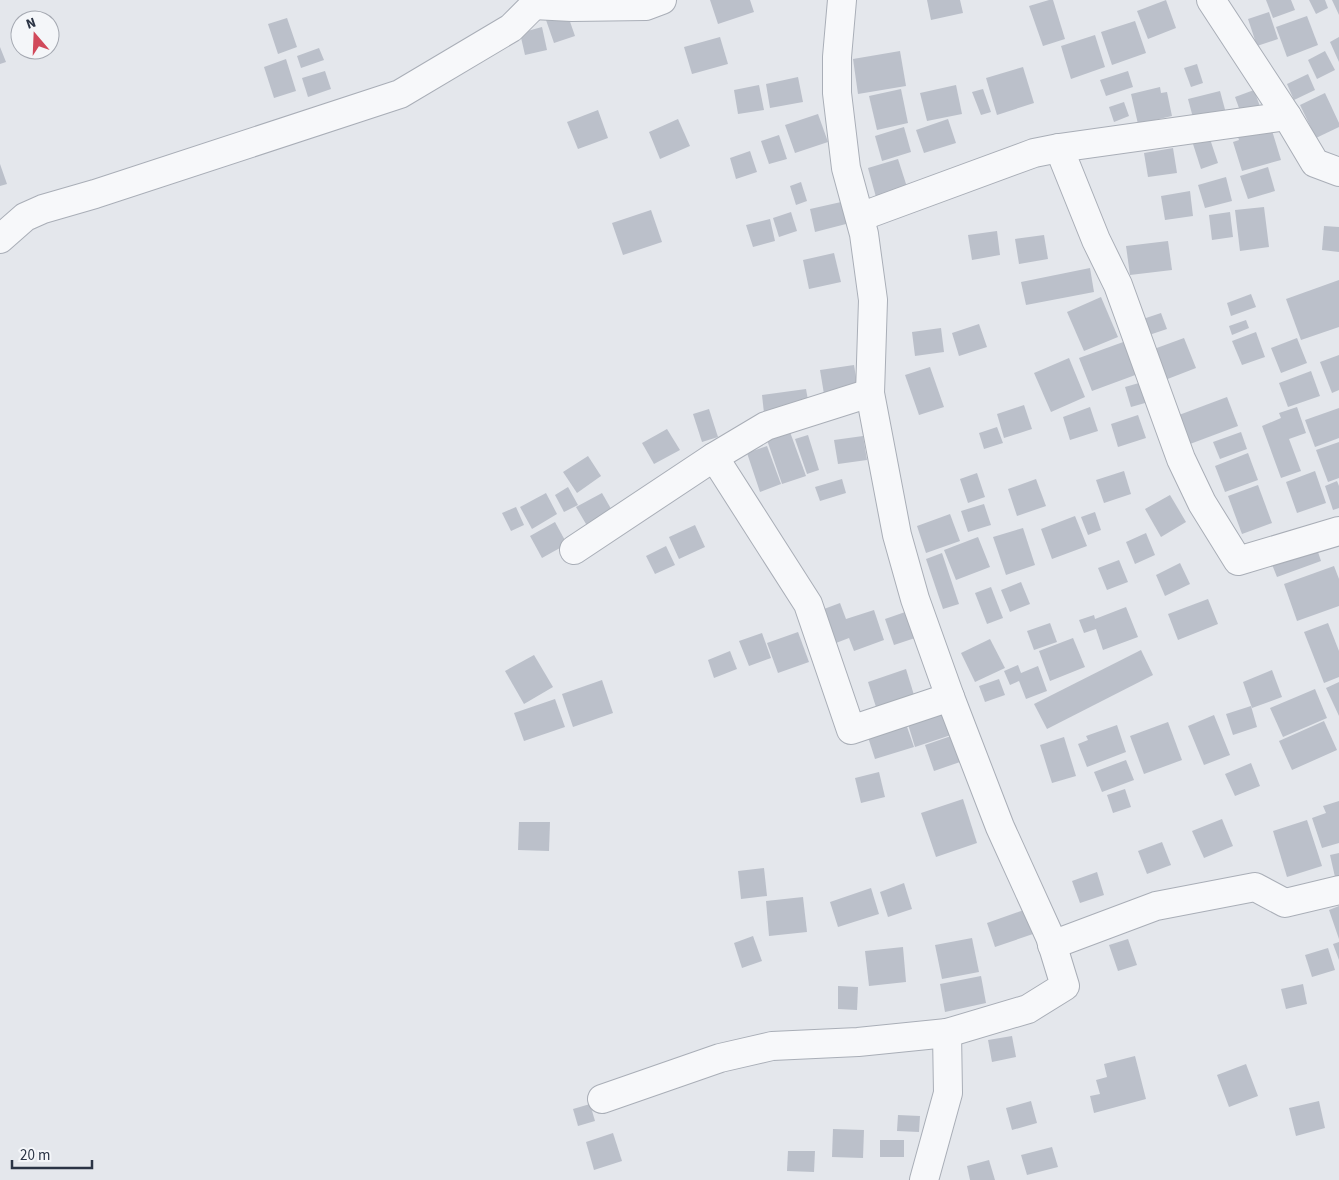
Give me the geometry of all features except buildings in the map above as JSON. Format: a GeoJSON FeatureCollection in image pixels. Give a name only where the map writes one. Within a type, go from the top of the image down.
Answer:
{"type":"FeatureCollection","features":[{"type":"Feature","properties":{"kind":"street"},"geometry":{"type":"LineString","coordinates":[[0,239],[25,217],[43,209],[95,194],[400,94],[511,28],[536,3],[572,7],[646,6],[662,0]]}},
{"type":"Feature","properties":{"kind":"street"},"geometry":{"type":"LineString","coordinates":[[602,1099],[720,1058],[772,1046],[858,1042],[947,1033],[1028,1010],[1065,986],[1052,945],[1000,826],[950,697],[915,599],[900,544],[870,393],[873,300],[864,234],[846,168],[837,93],[837,57],[842,0]]}},
{"type":"Feature","properties":{"kind":"street"},"geometry":{"type":"LineString","coordinates":[[1211,0],[1287,116],[1314,163],[1339,172]]}},
{"type":"Feature","properties":{"kind":"street"},"geometry":{"type":"LineString","coordinates":[[860,217],[1034,153],[1287,116]]}},
{"type":"Feature","properties":{"kind":"street"},"geometry":{"type":"LineString","coordinates":[[1059,148],[1096,240],[1118,285],[1181,459],[1202,503],[1238,561],[1339,531]]}},
{"type":"Feature","properties":{"kind":"street"},"geometry":{"type":"LineString","coordinates":[[574,550],[714,457],[766,426],[870,393]]}},
{"type":"Feature","properties":{"kind":"street"},"geometry":{"type":"LineString","coordinates":[[714,457],[808,604],[851,730],[950,697]]}},
{"type":"Feature","properties":{"kind":"street"},"geometry":{"type":"LineString","coordinates":[[1052,945],[1156,906],[1255,887],[1285,903],[1339,890]]}},
{"type":"Feature","properties":{"kind":"street"},"geometry":{"type":"LineString","coordinates":[[924,1180],[948,1093],[947,1033]]}}]}
